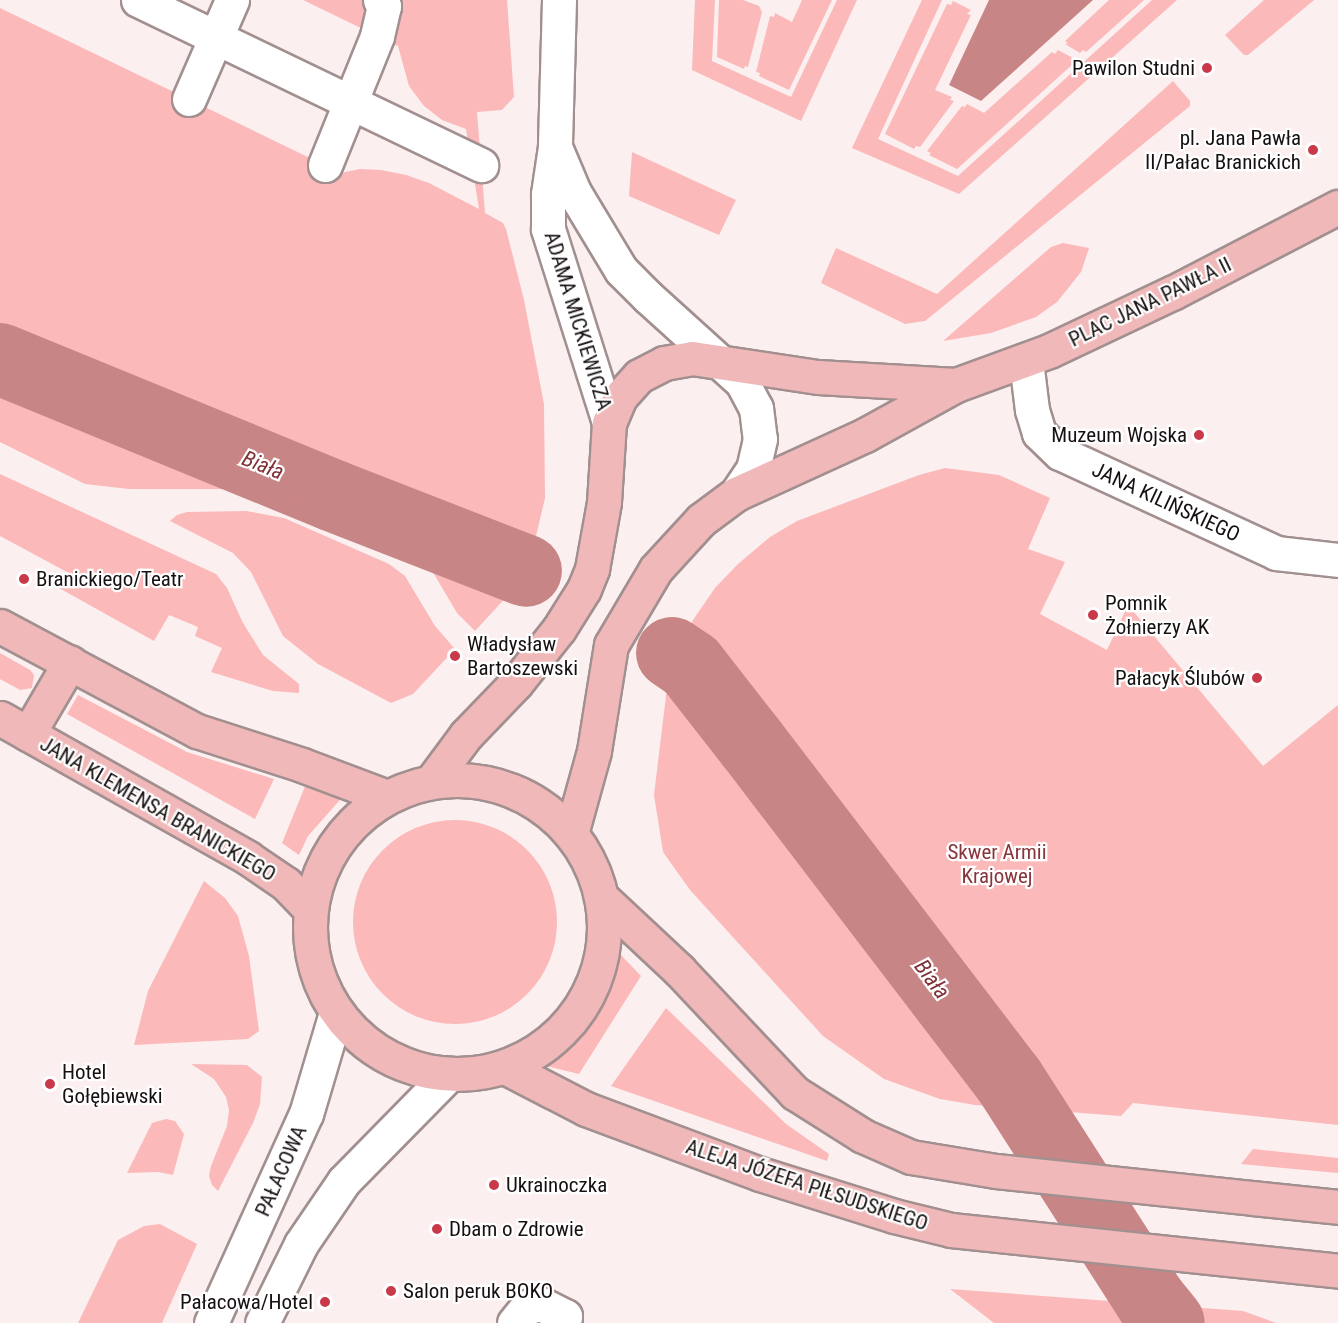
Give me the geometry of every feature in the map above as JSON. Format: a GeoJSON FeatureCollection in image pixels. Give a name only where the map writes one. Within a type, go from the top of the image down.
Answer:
{"type":"FeatureCollection","features":[{"type":"Feature","properties":{"kind":"main road","name":"PLAC JANA PAWŁA II"},"geometry":{"type":"LineString","coordinates":[[571,834],[594,751],[611,645],[656,569],[701,520],[736,494],[865,435],[956,385],[1026,361],[1174,292],[1338,207]]}},
{"type":"Feature","properties":{"kind":"main road","name":"PLAC JANA PAWŁA II"},"geometry":{"type":"LineString","coordinates":[[609,423],[620,397],[639,376],[664,363],[692,358],[818,378],[956,385]]}},
{"type":"Feature","properties":{"kind":"main road"},"geometry":{"type":"LineString","coordinates":[[431,782],[466,735],[516,683],[560,629],[584,589],[598,540],[604,502],[609,423]]}},
{"type":"Feature","properties":{"kind":"main road"},"geometry":{"type":"LineString","coordinates":[[0,626],[197,731],[302,765],[387,797]]}},
{"type":"Feature","properties":{"kind":"main road"},"geometry":{"type":"LineString","coordinates":[[28,734],[70,662]]}},
{"type":"Feature","properties":{"kind":"main road","name":"JANA KLEMENSA BRANICKIEGO"},"geometry":{"type":"LineString","coordinates":[[0,718],[248,858],[286,884],[310,909]]}},
{"type":"Feature","properties":{"kind":"main road"},"geometry":{"type":"LineString","coordinates":[[470,780],[508,789],[542,807],[571,834],[590,863],[602,897],[604,932],[599,968],[586,1001],[564,1029],[537,1052],[505,1067],[477,1074],[448,1075],[405,1066],[367,1044],[336,1013],[319,981],[310,946],[310,909],[318,874],[335,844],[358,817],[387,797],[431,782],[470,780]]}},
{"type":"Feature","properties":{"kind":"main road"},"geometry":{"type":"LineString","coordinates":[[602,897],[679,970],[795,1093],[863,1136],[911,1157],[996,1172],[1338,1207]]}},
{"type":"Feature","properties":{"kind":"main road","name":"ALEJA JÓZEFA PIŁSUDSKIEGO"},"geometry":{"type":"LineString","coordinates":[[505,1067],[586,1109],[790,1184],[894,1216],[951,1230],[1338,1271]]}},
{"type":"Feature","properties":{"kind":"street"},"geometry":{"type":"LineString","coordinates":[[138,0],[481,165]]}},
{"type":"Feature","properties":{"kind":"street"},"geometry":{"type":"LineString","coordinates":[[189,99],[232,0]]}},
{"type":"Feature","properties":{"kind":"street"},"geometry":{"type":"LineString","coordinates":[[325,165],[377,36],[384,6],[380,0]]}},
{"type":"Feature","properties":{"kind":"street","name":"ADAMA MICKIEWICZA"},"geometry":{"type":"LineString","coordinates":[[559,0],[555,147],[548,194],[548,229],[609,423]]}},
{"type":"Feature","properties":{"kind":"street","name":"ADAMA MICKIEWICZA"},"geometry":{"type":"LineString","coordinates":[[555,147],[574,192],[621,270],[742,382],[756,408],[760,439],[753,469],[736,494]]}},
{"type":"Feature","properties":{"kind":"street","name":"JANA KILIŃSKIEGO"},"geometry":{"type":"LineString","coordinates":[[1026,361],[1032,410],[1039,433],[1060,453],[1276,553],[1338,560]]}},
{"type":"Feature","properties":{"kind":"street","name":"PAŁACOWA"},"geometry":{"type":"LineString","coordinates":[[211,1323],[306,1114],[336,1013]]}},
{"type":"Feature","properties":{"kind":"street"},"geometry":{"type":"LineString","coordinates":[[262,1323],[301,1244],[344,1181],[448,1075]]}},
{"type":"Feature","properties":{"kind":"street"},"geometry":{"type":"LineString","coordinates":[[514,1323],[527,1307],[541,1304],[565,1316],[564,1323]]}},
{"type":"Feature","properties":{"kind":"green space"},"geometry":{"type":"Polygon","coordinates":[[[303,0],[507,0],[514,97],[502,110],[477,112],[485,213],[503,223],[506,229],[524,300],[544,404],[545,498],[532,553],[510,593],[475,631],[457,613],[434,574],[402,544],[288,495],[244,489],[129,489],[85,484],[0,442],[0,8],[341,173],[360,169],[406,175],[429,183],[479,209],[466,129],[442,120],[424,106],[409,86],[398,46],[303,0]]]}},
{"type":"Feature","properties":{"kind":"green space"},"geometry":{"type":"Polygon","coordinates":[[[695,0],[715,0],[712,61],[791,97],[837,0],[857,0],[801,121],[692,70],[695,0]]]}},
{"type":"Feature","properties":{"kind":"green space"},"geometry":{"type":"Polygon","coordinates":[[[719,0],[743,0],[759,6],[762,12],[748,67],[745,66],[744,69],[717,57],[719,0]]]}},
{"type":"Feature","properties":{"kind":"green space"},"geometry":{"type":"Polygon","coordinates":[[[802,0],[832,0],[789,90],[759,76],[760,73],[756,72],[770,16],[774,17],[775,13],[792,22],[802,0]]]}},
{"type":"Feature","properties":{"kind":"green space"},"geometry":{"type":"Polygon","coordinates":[[[922,0],[942,0],[878,139],[958,176],[1152,0],[1177,0],[959,194],[852,148],[922,0]]]}},
{"type":"Feature","properties":{"kind":"green space"},"geometry":{"type":"Polygon","coordinates":[[[1109,0],[1144,0],[1086,52],[1083,50],[1080,53],[1065,44],[1068,43],[1065,41],[1109,0]]]}},
{"type":"Feature","properties":{"kind":"green space"},"geometry":{"type":"Polygon","coordinates":[[[1264,0],[1314,0],[1248,55],[1244,55],[1225,35],[1264,0]]]}},
{"type":"Feature","properties":{"kind":"green space"},"geometry":{"type":"Polygon","coordinates":[[[953,1],[971,10],[967,14],[971,15],[935,90],[952,97],[950,100],[954,101],[920,147],[916,146],[914,149],[885,134],[947,4],[951,5],[953,1]]]}},
{"type":"Feature","properties":{"kind":"green space"},"geometry":{"type":"Polygon","coordinates":[[[1058,50],[1073,58],[1071,61],[1074,63],[957,169],[929,155],[931,153],[927,151],[962,106],[965,107],[967,104],[984,113],[1052,52],[1055,54],[1058,50]]]}},
{"type":"Feature","properties":{"kind":"green space"},"geometry":{"type":"Polygon","coordinates":[[[1173,81],[1190,101],[1190,106],[925,321],[905,324],[821,283],[836,248],[937,294],[1173,81]]]}},
{"type":"Feature","properties":{"kind":"green space"},"geometry":{"type":"Polygon","coordinates":[[[632,152],[736,200],[719,235],[629,196],[632,152]]]}},
{"type":"Feature","properties":{"kind":"green space"},"geometry":{"type":"Polygon","coordinates":[[[1063,243],[1089,248],[1081,272],[1057,302],[1036,317],[991,333],[943,341],[1051,247],[1063,243]]]}},
{"type":"Feature","properties":{"kind":"green space","name":"Skwer Armii Krajowej"},"geometry":{"type":"Polygon","coordinates":[[[945,468],[999,475],[1050,498],[1028,549],[1065,562],[1040,614],[1107,650],[1128,605],[1263,766],[1338,705],[1338,1125],[1133,1103],[1121,1116],[975,1105],[940,1099],[884,1079],[823,1036],[690,890],[663,852],[654,795],[669,671],[693,620],[715,588],[738,564],[770,537],[797,521],[919,475],[945,468]]]}},
{"type":"Feature","properties":{"kind":"green space"},"geometry":{"type":"Polygon","coordinates":[[[0,474],[216,574],[227,588],[243,623],[263,655],[299,684],[299,693],[273,691],[211,672],[222,648],[195,636],[198,627],[169,615],[154,641],[59,588],[69,573],[0,536],[0,474]]]}},
{"type":"Feature","properties":{"kind":"green space"},"geometry":{"type":"Polygon","coordinates":[[[246,511],[284,518],[389,564],[405,576],[435,626],[455,649],[413,694],[391,703],[318,664],[283,636],[251,572],[233,553],[170,521],[177,515],[187,512],[246,511]]]}},
{"type":"Feature","properties":{"kind":"green space"},"geometry":{"type":"Polygon","coordinates":[[[0,653],[30,670],[34,675],[32,688],[20,690],[0,679],[0,653]]]}},
{"type":"Feature","properties":{"kind":"green space"},"geometry":{"type":"Polygon","coordinates":[[[78,695],[187,752],[274,779],[255,819],[67,714],[78,695]]]}},
{"type":"Feature","properties":{"kind":"green space"},"geometry":{"type":"Polygon","coordinates":[[[306,784],[346,793],[308,836],[299,855],[282,843],[306,784]]]}},
{"type":"Feature","properties":{"kind":"green space"},"geometry":{"type":"Polygon","coordinates":[[[445,820],[465,820],[485,824],[503,832],[520,843],[534,857],[553,892],[557,922],[553,952],[545,970],[534,987],[520,1001],[485,1020],[465,1024],[445,1024],[425,1020],[407,1012],[390,1001],[376,987],[357,952],[353,932],[353,912],[357,892],[365,874],[376,857],[390,843],[425,824],[445,820]]]}},
{"type":"Feature","properties":{"kind":"green space"},"geometry":{"type":"Polygon","coordinates":[[[204,881],[225,898],[238,916],[249,956],[259,1031],[248,1039],[134,1045],[148,991],[204,881]]]}},
{"type":"Feature","properties":{"kind":"green space"},"geometry":{"type":"Polygon","coordinates":[[[621,955],[641,976],[579,1074],[542,1065],[562,1049],[588,1019],[606,992],[621,955]]]}},
{"type":"Feature","properties":{"kind":"green space"},"geometry":{"type":"Polygon","coordinates":[[[666,1008],[786,1124],[829,1154],[827,1161],[611,1086],[666,1008]]]}},
{"type":"Feature","properties":{"kind":"green space"},"geometry":{"type":"Polygon","coordinates":[[[191,1064],[247,1065],[262,1077],[260,1104],[253,1123],[218,1191],[212,1185],[209,1176],[227,1126],[229,1110],[226,1097],[214,1079],[191,1064]]]}},
{"type":"Feature","properties":{"kind":"green space"},"geometry":{"type":"Polygon","coordinates":[[[166,1119],[175,1121],[184,1134],[173,1175],[158,1172],[127,1173],[152,1123],[166,1119]]]}},
{"type":"Feature","properties":{"kind":"green space"},"geometry":{"type":"Polygon","coordinates":[[[1253,1149],[1338,1158],[1338,1173],[1241,1164],[1253,1149]]]}},
{"type":"Feature","properties":{"kind":"green space"},"geometry":{"type":"Polygon","coordinates":[[[160,1224],[197,1244],[162,1323],[78,1323],[118,1240],[144,1226],[160,1224]]]}},
{"type":"Feature","properties":{"kind":"green space"},"geometry":{"type":"Polygon","coordinates":[[[950,1289],[1243,1311],[1276,1323],[994,1323],[950,1289]]]}},
{"type":"Feature","properties":{"kind":"shaded area"},"geometry":{"type":"Polygon","coordinates":[[[989,0],[1093,0],[981,101],[949,85],[989,0]]]}},
{"type":"Feature","properties":{"kind":"waterway","name":"Biała"},"geometry":{"type":"LineString","coordinates":[[0,359],[334,496],[526,571]]}},
{"type":"Feature","properties":{"kind":"waterway","name":"Biała"},"geometry":{"type":"LineString","coordinates":[[672,653],[691,666],[1009,1080],[1151,1301],[1169,1323]]}},
{"type":"Feature","properties":{"kind":"place","name":"Pawilon Studni"},"geometry":{"type":"Point","coordinates":[1207,68]}},
{"type":"Feature","properties":{"kind":"place","name":"pl. Jana Pawła II/Pałac Branickich"},"geometry":{"type":"Point","coordinates":[1313,150]}},
{"type":"Feature","properties":{"kind":"place","name":"Muzeum Wojska"},"geometry":{"type":"Point","coordinates":[1199,435]}},
{"type":"Feature","properties":{"kind":"place","name":"Branickiego/Teatr"},"geometry":{"type":"Point","coordinates":[24,579]}},
{"type":"Feature","properties":{"kind":"place","name":"Pomnik Żołnierzy AK"},"geometry":{"type":"Point","coordinates":[1093,615]}},
{"type":"Feature","properties":{"kind":"place","name":"Władysław Bartoszewski"},"geometry":{"type":"Point","coordinates":[455,656]}},
{"type":"Feature","properties":{"kind":"place","name":"Pałacyk Ślubów"},"geometry":{"type":"Point","coordinates":[1257,678]}},
{"type":"Feature","properties":{"kind":"place","name":"Hotel Gołębiewski"},"geometry":{"type":"Point","coordinates":[50,1084]}},
{"type":"Feature","properties":{"kind":"place","name":"Ukrainoczka"},"geometry":{"type":"Point","coordinates":[494,1185]}},
{"type":"Feature","properties":{"kind":"place","name":"Dbam o Zdrowie"},"geometry":{"type":"Point","coordinates":[437,1229]}},
{"type":"Feature","properties":{"kind":"place","name":"Salon peruk BOKO"},"geometry":{"type":"Point","coordinates":[391,1291]}},
{"type":"Feature","properties":{"kind":"place","name":"Pałacowa/Hotel"},"geometry":{"type":"Point","coordinates":[325,1302]}}]}
